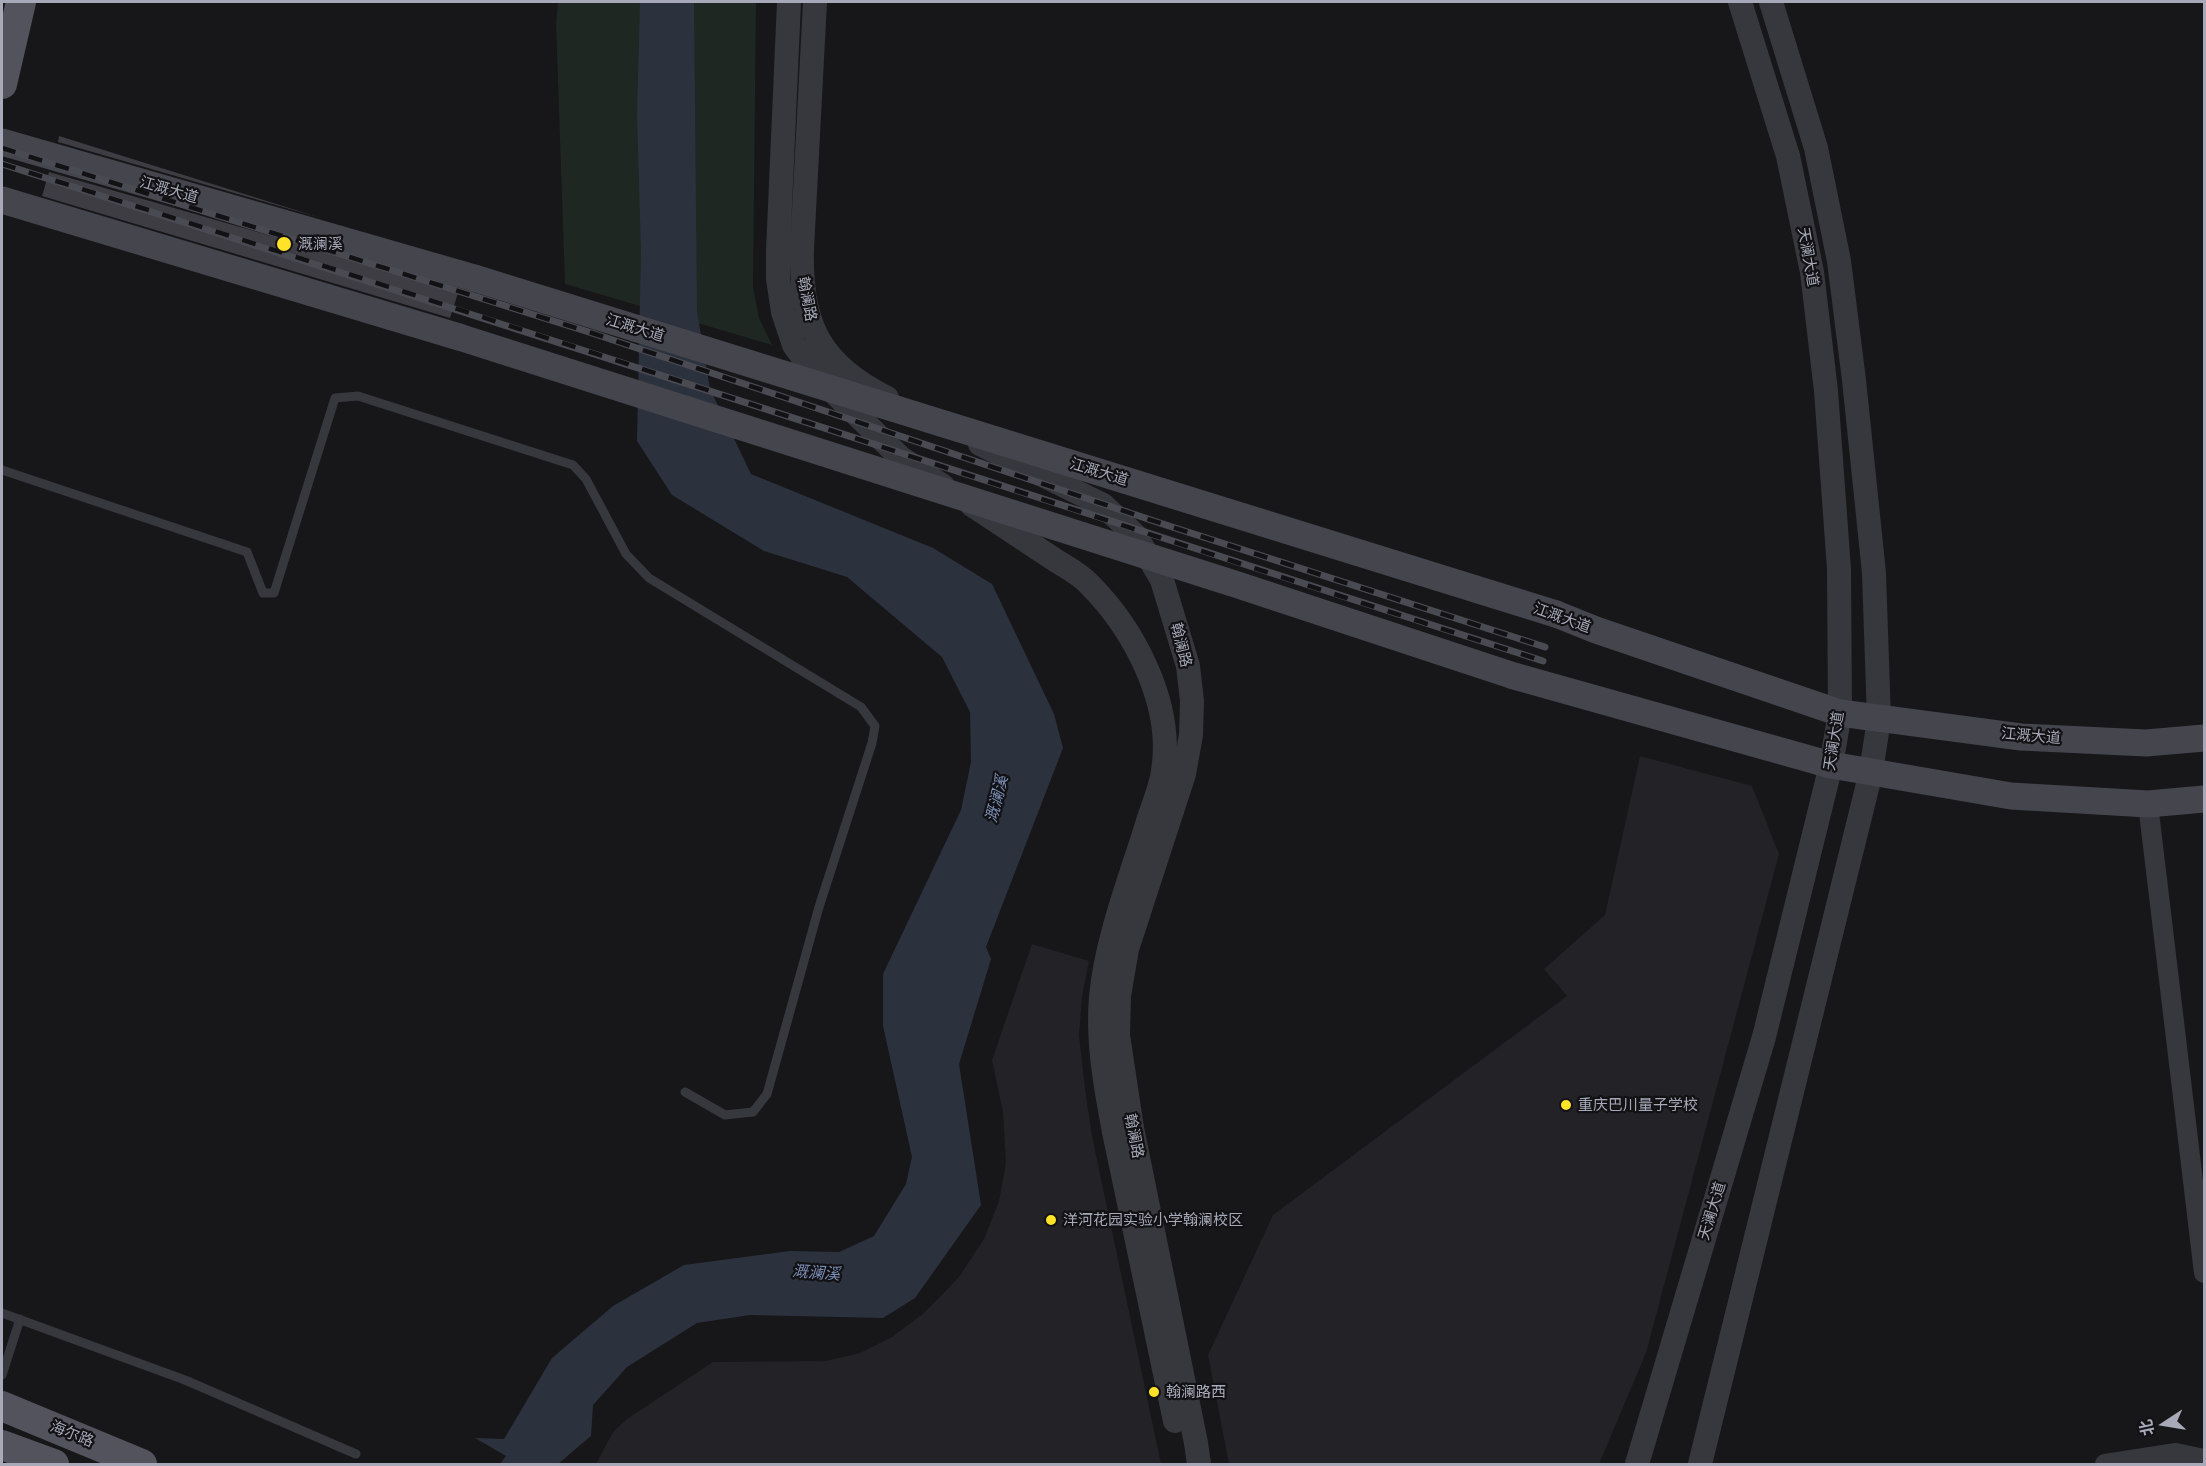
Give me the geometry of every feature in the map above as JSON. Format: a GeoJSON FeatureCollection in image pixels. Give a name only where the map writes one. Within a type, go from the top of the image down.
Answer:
{"type":"FeatureCollection","features":[{"type":"Feature","properties":{"kind":"main road"},"geometry":{"type":"LineString","coordinates":[[2,84],[21,2]]}},
{"type":"Feature","properties":{"kind":"main road","name":"江溉大道"},"geometry":{"type":"LineString","coordinates":[[2,142],[474,278],[1556,614],[1596,630],[1840,713],[2021,736],[2146,743],[2205,738]]}},
{"type":"Feature","properties":{"kind":"main road"},"geometry":{"type":"LineString","coordinates":[[2,200],[459,337],[1238,585],[1514,676],[1831,765],[2012,796],[2148,804],[2205,799]]}},
{"type":"Feature","properties":{"kind":"main road","name":"海尔路"},"geometry":{"type":"LineString","coordinates":[[2,1406],[142,1464]]}},
{"type":"Feature","properties":{"kind":"main road"},"geometry":{"type":"LineString","coordinates":[[2,1445],[54,1464]]}},
{"type":"Feature","properties":{"kind":"street","name":"翰澜路"},"geometry":{"type":"LineString","coordinates":[[789,2],[778,279],[783,312],[794,345],[817,376],[901,458],[1086,581],[1115,612],[1134,642],[1151,678],[1159,707],[1165,737],[1163,771],[1110,946],[1101,997],[1100,1038],[1105,1084],[1114,1132],[1182,1464]]}},
{"type":"Feature","properties":{"kind":"street","name":"翰澜路"},"geometry":{"type":"LineString","coordinates":[[815,2],[801,276],[805,306],[814,333],[834,363],[860,385],[1103,505],[1136,536],[1162,580],[1188,666],[1192,701],[1191,735],[1184,774],[1127,949],[1119,996],[1118,1035],[1130,1116],[1199,1464]]}},
{"type":"Feature","properties":{"kind":"street","name":"天澜大道"},"geometry":{"type":"LineString","coordinates":[[1636,1464],[1764,1037],[1831,765],[1840,713],[1839,569],[1826,391],[1812,272],[1788,156],[1740,2]]}},
{"type":"Feature","properties":{"kind":"street","name":"天澜大道"},"geometry":{"type":"LineString","coordinates":[[1700,1464],[1871,772],[1879,719],[1874,573],[1839,261],[1816,148],[1771,2]]}},
{"type":"Feature","properties":{"kind":"street"},"geometry":{"type":"LineString","coordinates":[[2148,804],[2205,1273]]}},
{"type":"Feature","properties":{"kind":"street"},"geometry":{"type":"LineString","coordinates":[[2105,1464],[2176,1453],[2205,1459]]}},
{"type":"Feature","properties":{"kind":"lane"},"geometry":{"type":"LineString","coordinates":[[2,470],[247,552],[263,593],[274,593],[335,398],[358,396],[573,465],[585,479],[626,554],[649,578],[861,707],[875,726],[872,743],[819,907],[767,1094],[753,1112],[725,1115],[685,1092]]}},
{"type":"Feature","properties":{"kind":"lane"},"geometry":{"type":"LineString","coordinates":[[2,1313],[185,1380],[356,1454]]}},
{"type":"Feature","properties":{"kind":"lane"},"geometry":{"type":"LineString","coordinates":[[2,1375],[20,1319]]}},
{"type":"Feature","properties":{"kind":"shaded area"},"geometry":{"type":"Polygon","coordinates":[[[558,2],[756,2],[753,287],[759,318],[772,345],[565,284],[556,24],[558,2]]]}},
{"type":"Feature","properties":{"kind":"shaded area","name":"重庆巴川量子学校"},"geometry":{"type":"Polygon","coordinates":[[[1640,756],[1752,786],[1779,854],[1646,1353],[1599,1464],[1229,1464],[1208,1355],[1273,1215],[1567,996],[1544,969],[1605,915],[1640,756]]]}},
{"type":"Feature","properties":{"kind":"shaded area","name":"洋河花园实验小学翰澜校区"},"geometry":{"type":"Polygon","coordinates":[[[1032,944],[1089,961],[1082,997],[1079,1035],[1085,1089],[1092,1136],[1161,1464],[596,1464],[613,1432],[627,1419],[713,1362],[826,1361],[860,1353],[892,1337],[924,1313],[959,1277],[984,1239],[999,1201],[1006,1163],[1003,1112],[992,1060],[1032,944]]]}},
{"type":"Feature","properties":{"kind":"water"},"geometry":{"type":"Polygon","coordinates":[[[640,2],[694,2],[697,311],[710,389],[751,474],[933,548],[992,584],[1054,714],[1063,748],[986,947],[991,959],[959,1064],[981,1205],[915,1298],[883,1318],[750,1315],[697,1323],[627,1367],[593,1405],[591,1436],[558,1464],[500,1464],[506,1456],[475,1438],[504,1439],[552,1358],[613,1306],[684,1265],[790,1251],[839,1252],[874,1236],[906,1184],[912,1157],[883,1026],[883,974],[961,810],[971,762],[970,712],[942,657],[847,577],[764,551],[672,495],[637,441],[641,252],[637,114],[640,2]]]}},
{"type":"Feature","properties":{"kind":"building"},"geometry":{"type":"Polygon","coordinates":[[[59,136],[321,218],[58,142],[59,136]]]}},
{"type":"Feature","properties":{"kind":"building"},"geometry":{"type":"Polygon","coordinates":[[[49,172],[459,290],[450,318],[42,196],[49,172]]]}},
{"type":"Feature","properties":{"kind":"railway"},"geometry":{"type":"LineString","coordinates":[[2,148],[592,333],[1166,525],[1545,647]]}},
{"type":"Feature","properties":{"kind":"railway"},"geometry":{"type":"LineString","coordinates":[[2,164],[1543,661]]}},
{"type":"Feature","properties":{"kind":"place","name":"溉澜溪"},"geometry":{"type":"Point","coordinates":[284,244]}},
{"type":"Feature","properties":{"kind":"place","name":"重庆巴川量子学校"},"geometry":{"type":"Point","coordinates":[1566,1105]}},
{"type":"Feature","properties":{"kind":"place","name":"洋河花园实验小学翰澜校区"},"geometry":{"type":"Point","coordinates":[1051,1220]}},
{"type":"Feature","properties":{"kind":"place","name":"翰澜路西"},"geometry":{"type":"Point","coordinates":[1154,1392]}}]}
